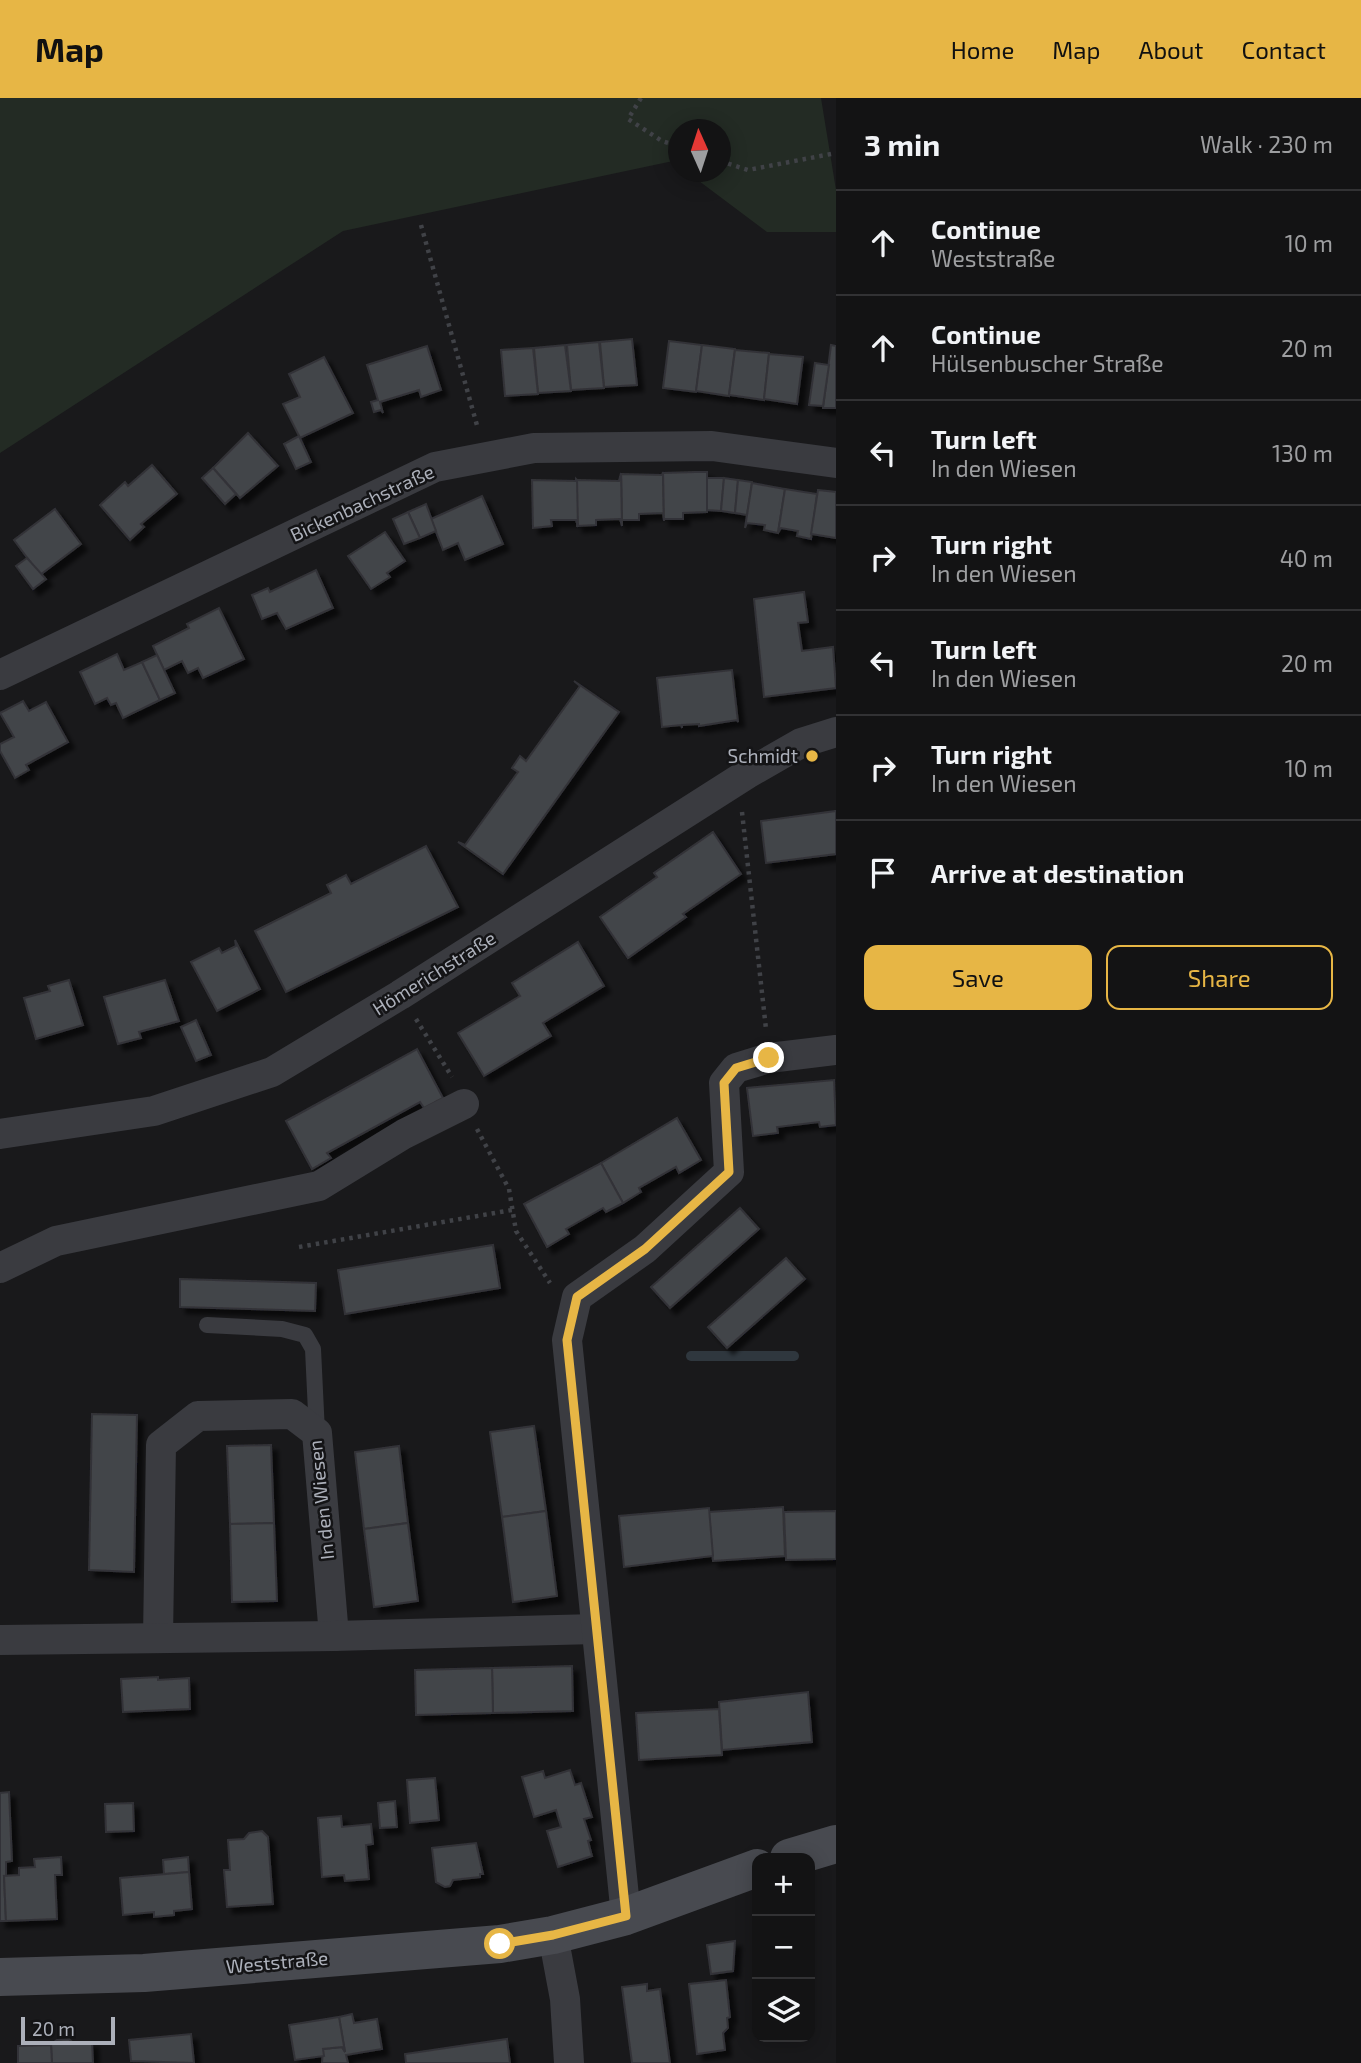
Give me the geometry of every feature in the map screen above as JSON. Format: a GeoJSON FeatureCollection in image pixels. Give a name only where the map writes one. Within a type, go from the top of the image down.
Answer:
{"type":"FeatureCollection","features":[{"type":"Feature","properties":{"kind":"main road"},"geometry":{"type":"LineString","coordinates":[[806,1853],[836,1844]]}},
{"type":"Feature","properties":{"kind":"main road","name":"Weststraße"},"geometry":{"type":"LineString","coordinates":[[0,1977],[144,1973],[500,1944],[553,1935],[626,1916],[752,1870]]}},
{"type":"Feature","properties":{"kind":"street","name":"Bickenbachstraße"},"geometry":{"type":"LineString","coordinates":[[0,675],[435,467],[534,448],[712,446],[836,463]]}},
{"type":"Feature","properties":{"kind":"street","name":"Hömerichstraße"},"geometry":{"type":"LineString","coordinates":[[0,1134],[153,1111],[272,1072],[400,995],[729,786],[801,743],[836,732]]}},
{"type":"Feature","properties":{"kind":"street"},"geometry":{"type":"LineString","coordinates":[[626,1916],[567,1340],[577,1297],[645,1249],[729,1172],[724,1083],[736,1068],[769,1058],[836,1050]]}},
{"type":"Feature","properties":{"kind":"street"},"geometry":{"type":"LineString","coordinates":[[0,1268],[56,1241],[319,1186],[404,1133],[464,1104]]}},
{"type":"Feature","properties":{"kind":"street","name":"In den Wiesen"},"geometry":{"type":"LineString","coordinates":[[158,1638],[161,1445],[198,1416],[292,1414],[317,1433],[334,1636]]}},
{"type":"Feature","properties":{"kind":"street"},"geometry":{"type":"LineString","coordinates":[[0,1640],[334,1636],[596,1629]]}},
{"type":"Feature","properties":{"kind":"street"},"geometry":{"type":"LineString","coordinates":[[553,1935],[565,1999],[569,2063]]}},
{"type":"Feature","properties":{"kind":"lane"},"geometry":{"type":"LineString","coordinates":[[207,1325],[282,1329],[305,1335],[313,1349],[317,1433]]}},
{"type":"Feature","properties":{"kind":"path"},"geometry":{"type":"LineString","coordinates":[[641,98],[628,119],[668,143]]}},
{"type":"Feature","properties":{"kind":"path"},"geometry":{"type":"LineString","coordinates":[[731,165],[748,170],[836,153]]}},
{"type":"Feature","properties":{"kind":"path"},"geometry":{"type":"LineString","coordinates":[[421,225],[485,457]]}},
{"type":"Feature","properties":{"kind":"path"},"geometry":{"type":"LineString","coordinates":[[729,786],[742,812],[769,1058]]}},
{"type":"Feature","properties":{"kind":"path"},"geometry":{"type":"LineString","coordinates":[[400,995],[448,1068],[509,1189],[516,1231],[551,1284],[577,1297]]}},
{"type":"Feature","properties":{"kind":"path"},"geometry":{"type":"LineString","coordinates":[[299,1247],[512,1210]]}},
{"type":"Feature","properties":{"kind":"shaded area"},"geometry":{"type":"Polygon","coordinates":[[[0,98],[821,98],[836,190],[836,232],[767,232],[700,182],[731,182],[731,119],[668,119],[668,162],[343,231],[0,453],[0,98]]]}},
{"type":"Feature","properties":{"kind":"building"},"geometry":{"type":"Polygon","coordinates":[[[632,339],[637,385],[604,387],[600,342],[632,339]]]}},
{"type":"Feature","properties":{"kind":"building"},"geometry":{"type":"Polygon","coordinates":[[[669,341],[702,345],[696,392],[663,388],[669,341]]]}},
{"type":"Feature","properties":{"kind":"building"},"geometry":{"type":"Polygon","coordinates":[[[599,342],[604,388],[571,390],[567,345],[599,342]]]}},
{"type":"Feature","properties":{"kind":"building"},"geometry":{"type":"Polygon","coordinates":[[[565,345],[571,391],[538,393],[534,348],[565,345]]]}},
{"type":"Feature","properties":{"kind":"building"},"geometry":{"type":"Polygon","coordinates":[[[702,345],[735,349],[729,396],[696,391],[702,345]]]}},
{"type":"Feature","properties":{"kind":"building"},"geometry":{"type":"Polygon","coordinates":[[[831,345],[836,346],[836,408],[823,408],[831,345]]]}},
{"type":"Feature","properties":{"kind":"building"},"geometry":{"type":"Polygon","coordinates":[[[427,346],[441,390],[421,397],[419,390],[380,402],[383,413],[381,410],[374,412],[371,402],[378,400],[367,365],[427,346]]]}},
{"type":"Feature","properties":{"kind":"building"},"geometry":{"type":"Polygon","coordinates":[[[533,348],[538,394],[505,396],[501,350],[533,348]]]}},
{"type":"Feature","properties":{"kind":"building"},"geometry":{"type":"Polygon","coordinates":[[[735,350],[769,353],[764,400],[729,395],[735,350]]]}},
{"type":"Feature","properties":{"kind":"building"},"geometry":{"type":"Polygon","coordinates":[[[769,354],[803,357],[797,404],[764,399],[769,354]]]}},
{"type":"Feature","properties":{"kind":"building"},"geometry":{"type":"Polygon","coordinates":[[[324,357],[353,413],[300,438],[283,404],[300,397],[289,374],[324,357]]]}},
{"type":"Feature","properties":{"kind":"building"},"geometry":{"type":"Polygon","coordinates":[[[815,363],[829,365],[823,406],[809,405],[815,363]]]}},
{"type":"Feature","properties":{"kind":"building"},"geometry":{"type":"Polygon","coordinates":[[[248,433],[278,466],[240,498],[213,468],[248,433]]]}},
{"type":"Feature","properties":{"kind":"building"},"geometry":{"type":"Polygon","coordinates":[[[299,436],[311,462],[296,469],[284,444],[299,436]]]}},
{"type":"Feature","properties":{"kind":"building"},"geometry":{"type":"Polygon","coordinates":[[[152,465],[177,494],[141,524],[144,527],[130,540],[100,505],[125,482],[128,486],[152,465]]]}},
{"type":"Feature","properties":{"kind":"building"},"geometry":{"type":"Polygon","coordinates":[[[213,468],[236,494],[225,504],[202,478],[213,468]]]}},
{"type":"Feature","properties":{"kind":"building"},"geometry":{"type":"Polygon","coordinates":[[[663,472],[664,521],[663,513],[639,514],[639,520],[622,520],[621,474],[662,475],[663,472]]]}},
{"type":"Feature","properties":{"kind":"building"},"geometry":{"type":"Polygon","coordinates":[[[707,472],[707,512],[683,513],[683,519],[664,519],[663,473],[707,472]]]}},
{"type":"Feature","properties":{"kind":"building"},"geometry":{"type":"Polygon","coordinates":[[[621,473],[622,526],[620,519],[596,520],[596,525],[577,526],[577,480],[619,481],[621,473]]]}},
{"type":"Feature","properties":{"kind":"building"},"geometry":{"type":"Polygon","coordinates":[[[707,478],[724,478],[721,511],[707,510],[707,478]]]}},
{"type":"Feature","properties":{"kind":"building"},"geometry":{"type":"Polygon","coordinates":[[[724,478],[738,480],[735,513],[721,511],[724,478]]]}},
{"type":"Feature","properties":{"kind":"building"},"geometry":{"type":"Polygon","coordinates":[[[576,479],[578,527],[576,520],[551,520],[552,526],[533,528],[532,480],[576,479]]]}},
{"type":"Feature","properties":{"kind":"building"},"geometry":{"type":"Polygon","coordinates":[[[738,480],[752,482],[747,515],[735,513],[738,480]]]}},
{"type":"Feature","properties":{"kind":"building"},"geometry":{"type":"Polygon","coordinates":[[[752,483],[785,489],[778,533],[764,530],[765,525],[747,523],[745,528],[752,483]]]}},
{"type":"Feature","properties":{"kind":"building"},"geometry":{"type":"Polygon","coordinates":[[[785,489],[817,494],[811,539],[797,536],[798,531],[781,528],[778,533],[785,489]]]}},
{"type":"Feature","properties":{"kind":"building"},"geometry":{"type":"Polygon","coordinates":[[[818,490],[836,492],[836,538],[811,534],[818,490]]]}},
{"type":"Feature","properties":{"kind":"building"},"geometry":{"type":"Polygon","coordinates":[[[482,496],[503,544],[465,560],[458,543],[443,550],[431,519],[482,496]]]}},
{"type":"Feature","properties":{"kind":"building"},"geometry":{"type":"Polygon","coordinates":[[[426,504],[436,531],[420,538],[408,512],[426,504]]]}},
{"type":"Feature","properties":{"kind":"building"},"geometry":{"type":"Polygon","coordinates":[[[55,509],[81,544],[40,575],[14,540],[55,509]]]}},
{"type":"Feature","properties":{"kind":"building"},"geometry":{"type":"Polygon","coordinates":[[[408,512],[420,538],[404,544],[393,519],[408,512]]]}},
{"type":"Feature","properties":{"kind":"building"},"geometry":{"type":"Polygon","coordinates":[[[385,532],[405,561],[387,573],[390,577],[371,589],[348,556],[385,532]]]}},
{"type":"Feature","properties":{"kind":"building"},"geometry":{"type":"Polygon","coordinates":[[[27,558],[46,579],[33,589],[16,566],[27,558]]]}},
{"type":"Feature","properties":{"kind":"building"},"geometry":{"type":"Polygon","coordinates":[[[316,570],[333,608],[286,629],[277,613],[262,619],[252,595],[268,588],[270,592],[316,570]]]}},
{"type":"Feature","properties":{"kind":"building"},"geometry":{"type":"Polygon","coordinates":[[[804,592],[808,622],[798,623],[802,651],[833,647],[836,688],[764,697],[754,599],[804,592]]]}},
{"type":"Feature","properties":{"kind":"building"},"geometry":{"type":"Polygon","coordinates":[[[219,608],[244,659],[203,678],[198,668],[188,673],[182,661],[164,670],[153,646],[189,628],[187,624],[219,608]]]}},
{"type":"Feature","properties":{"kind":"building"},"geometry":{"type":"Polygon","coordinates":[[[117,654],[124,670],[142,662],[160,700],[123,718],[116,703],[111,705],[107,698],[95,704],[80,672],[117,654]]]}},
{"type":"Feature","properties":{"kind":"building"},"geometry":{"type":"Polygon","coordinates":[[[157,655],[175,693],[160,700],[142,662],[157,655]]]}},
{"type":"Feature","properties":{"kind":"building"},"geometry":{"type":"Polygon","coordinates":[[[732,670],[738,722],[682,725],[682,728],[681,725],[662,727],[657,678],[732,670]]]}},
{"type":"Feature","properties":{"kind":"building"},"geometry":{"type":"Polygon","coordinates":[[[574,681],[619,712],[503,874],[458,842],[465,845],[518,772],[512,768],[520,756],[526,761],[580,686],[574,681]]]}},
{"type":"Feature","properties":{"kind":"building"},"geometry":{"type":"Polygon","coordinates":[[[23,701],[29,711],[46,702],[68,742],[26,765],[29,770],[15,778],[0,751],[0,744],[14,737],[0,713],[23,701]]]}},
{"type":"Feature","properties":{"kind":"building"},"geometry":{"type":"Polygon","coordinates":[[[836,811],[836,854],[766,863],[761,821],[836,811]]]}},
{"type":"Feature","properties":{"kind":"building"},"geometry":{"type":"Polygon","coordinates":[[[713,832],[741,874],[683,914],[686,917],[628,958],[600,917],[657,877],[654,873],[713,832]]]}},
{"type":"Feature","properties":{"kind":"building"},"geometry":{"type":"Polygon","coordinates":[[[426,846],[458,907],[286,992],[255,931],[331,893],[327,885],[346,875],[351,884],[426,846]]]}},
{"type":"Feature","properties":{"kind":"building"},"geometry":{"type":"Polygon","coordinates":[[[235,940],[260,989],[217,1011],[191,962],[219,948],[222,953],[236,946],[235,940]]]}},
{"type":"Feature","properties":{"kind":"building"},"geometry":{"type":"Polygon","coordinates":[[[578,942],[604,986],[543,1023],[551,1036],[484,1076],[458,1033],[520,996],[512,983],[578,942]]]}},
{"type":"Feature","properties":{"kind":"building"},"geometry":{"type":"Polygon","coordinates":[[[69,980],[83,1025],[36,1039],[24,998],[50,991],[48,986],[69,980]]]}},
{"type":"Feature","properties":{"kind":"building"},"geometry":{"type":"Polygon","coordinates":[[[165,980],[179,1021],[139,1032],[141,1038],[118,1044],[104,997],[165,980]]]}},
{"type":"Feature","properties":{"kind":"building"},"geometry":{"type":"Polygon","coordinates":[[[196,1020],[211,1055],[196,1061],[181,1027],[196,1020]]]}},
{"type":"Feature","properties":{"kind":"building"},"geometry":{"type":"Polygon","coordinates":[[[417,1049],[443,1098],[424,1108],[420,1102],[327,1153],[331,1158],[312,1169],[286,1121],[417,1049]]]}},
{"type":"Feature","properties":{"kind":"building"},"geometry":{"type":"Polygon","coordinates":[[[834,1080],[836,1125],[820,1127],[819,1122],[777,1127],[778,1133],[753,1136],[747,1088],[834,1080]]]}},
{"type":"Feature","properties":{"kind":"building"},"geometry":{"type":"Polygon","coordinates":[[[677,1118],[701,1160],[679,1173],[676,1167],[639,1188],[641,1192],[623,1203],[601,1163],[677,1118]]]}},
{"type":"Feature","properties":{"kind":"building"},"geometry":{"type":"Polygon","coordinates":[[[601,1163],[623,1203],[606,1212],[603,1208],[566,1229],[569,1234],[547,1247],[524,1204],[601,1163]]]}},
{"type":"Feature","properties":{"kind":"building"},"geometry":{"type":"Polygon","coordinates":[[[740,1208],[759,1229],[670,1308],[651,1287],[740,1208]]]}},
{"type":"Feature","properties":{"kind":"building"},"geometry":{"type":"Polygon","coordinates":[[[493,1245],[500,1288],[345,1314],[338,1270],[493,1245]]]}},
{"type":"Feature","properties":{"kind":"building"},"geometry":{"type":"Polygon","coordinates":[[[786,1258],[805,1279],[727,1348],[708,1327],[786,1258]]]}},
{"type":"Feature","properties":{"kind":"building"},"geometry":{"type":"Polygon","coordinates":[[[180,1279],[316,1283],[315,1311],[180,1307],[180,1279]]]}},
{"type":"Feature","properties":{"kind":"building"},"geometry":{"type":"Polygon","coordinates":[[[92,1414],[137,1415],[134,1572],[89,1570],[92,1414]]]}},
{"type":"Feature","properties":{"kind":"building"},"geometry":{"type":"Polygon","coordinates":[[[534,1426],[546,1511],[502,1517],[490,1432],[534,1426]]]}},
{"type":"Feature","properties":{"kind":"building"},"geometry":{"type":"Polygon","coordinates":[[[271,1445],[274,1523],[230,1524],[227,1446],[271,1445]]]}},
{"type":"Feature","properties":{"kind":"building"},"geometry":{"type":"Polygon","coordinates":[[[399,1446],[408,1523],[364,1529],[355,1452],[399,1446]]]}},
{"type":"Feature","properties":{"kind":"building"},"geometry":{"type":"Polygon","coordinates":[[[783,1507],[785,1556],[713,1561],[709,1512],[783,1507]]]}},
{"type":"Feature","properties":{"kind":"building"},"geometry":{"type":"Polygon","coordinates":[[[709,1508],[713,1556],[624,1567],[619,1516],[709,1508]]]}},
{"type":"Feature","properties":{"kind":"building"},"geometry":{"type":"Polygon","coordinates":[[[546,1511],[557,1596],[513,1602],[502,1517],[546,1511]]]}},
{"type":"Feature","properties":{"kind":"building"},"geometry":{"type":"Polygon","coordinates":[[[836,1511],[836,1559],[786,1560],[784,1512],[836,1511]]]}},
{"type":"Feature","properties":{"kind":"building"},"geometry":{"type":"Polygon","coordinates":[[[274,1523],[277,1601],[232,1602],[230,1524],[274,1523]]]}},
{"type":"Feature","properties":{"kind":"building"},"geometry":{"type":"Polygon","coordinates":[[[408,1523],[418,1601],[374,1607],[364,1529],[408,1523]]]}},
{"type":"Feature","properties":{"kind":"building"},"geometry":{"type":"Polygon","coordinates":[[[572,1666],[573,1711],[493,1713],[492,1668],[572,1666]]]}},
{"type":"Feature","properties":{"kind":"building"},"geometry":{"type":"Polygon","coordinates":[[[492,1668],[493,1713],[416,1715],[415,1670],[492,1668]]]}},
{"type":"Feature","properties":{"kind":"building"},"geometry":{"type":"Polygon","coordinates":[[[158,1677],[158,1680],[189,1678],[190,1709],[123,1712],[121,1679],[158,1677]]]}},
{"type":"Feature","properties":{"kind":"building"},"geometry":{"type":"Polygon","coordinates":[[[808,1692],[812,1742],[722,1750],[719,1702],[808,1692]]]}},
{"type":"Feature","properties":{"kind":"building"},"geometry":{"type":"Polygon","coordinates":[[[719,1709],[722,1755],[639,1760],[636,1713],[719,1709]]]}},
{"type":"Feature","properties":{"kind":"building"},"geometry":{"type":"Polygon","coordinates":[[[570,1770],[575,1785],[581,1783],[592,1817],[584,1819],[591,1840],[588,1841],[592,1856],[558,1867],[547,1831],[561,1827],[556,1810],[534,1817],[522,1777],[543,1771],[545,1778],[570,1770]]]}},
{"type":"Feature","properties":{"kind":"building"},"geometry":{"type":"Polygon","coordinates":[[[435,1778],[439,1820],[410,1823],[407,1780],[435,1778]]]}},
{"type":"Feature","properties":{"kind":"building"},"geometry":{"type":"Polygon","coordinates":[[[9,1792],[12,1861],[6,1862],[4,1876],[6,1921],[0,1921],[0,1793],[9,1792]]]}},
{"type":"Feature","properties":{"kind":"building"},"geometry":{"type":"Polygon","coordinates":[[[395,1801],[397,1827],[380,1828],[378,1803],[395,1801]]]}},
{"type":"Feature","properties":{"kind":"building"},"geometry":{"type":"Polygon","coordinates":[[[133,1803],[134,1831],[106,1832],[105,1804],[133,1803]]]}},
{"type":"Feature","properties":{"kind":"building"},"geometry":{"type":"Polygon","coordinates":[[[341,1816],[342,1827],[371,1824],[373,1844],[366,1845],[369,1879],[345,1881],[344,1875],[322,1877],[318,1818],[341,1816]]]}},
{"type":"Feature","properties":{"kind":"building"},"geometry":{"type":"Polygon","coordinates":[[[262,1831],[268,1837],[273,1904],[227,1907],[224,1870],[230,1870],[228,1840],[244,1839],[249,1833],[262,1831]]]}},
{"type":"Feature","properties":{"kind":"building"},"geometry":{"type":"Polygon","coordinates":[[[476,1843],[483,1874],[480,1874],[480,1877],[453,1880],[450,1886],[445,1887],[436,1882],[432,1848],[476,1843]]]}},
{"type":"Feature","properties":{"kind":"building"},"geometry":{"type":"Polygon","coordinates":[[[61,1857],[62,1875],[55,1875],[57,1919],[6,1921],[4,1876],[19,1875],[19,1868],[35,1867],[34,1859],[61,1857]]]}},
{"type":"Feature","properties":{"kind":"building"},"geometry":{"type":"Polygon","coordinates":[[[188,1857],[189,1872],[164,1874],[163,1860],[188,1857]]]}},
{"type":"Feature","properties":{"kind":"building"},"geometry":{"type":"Polygon","coordinates":[[[189,1872],[192,1909],[174,1911],[174,1915],[154,1917],[154,1912],[123,1915],[120,1878],[189,1872]]]}},
{"type":"Feature","properties":{"kind":"building"},"geometry":{"type":"Polygon","coordinates":[[[735,1941],[733,1971],[711,1974],[707,1945],[735,1941]]]}},
{"type":"Feature","properties":{"kind":"building"},"geometry":{"type":"Polygon","coordinates":[[[726,1980],[730,2017],[727,2018],[728,2028],[723,2033],[725,2050],[697,2054],[689,1984],[726,1980]]]}},
{"type":"Feature","properties":{"kind":"building"},"geometry":{"type":"Polygon","coordinates":[[[647,1984],[647,1991],[660,1989],[670,2063],[632,2063],[622,1987],[647,1984]]]}},
{"type":"Feature","properties":{"kind":"building"},"geometry":{"type":"Polygon","coordinates":[[[352,2014],[354,2023],[377,2019],[382,2049],[346,2055],[348,2063],[322,2063],[323,2049],[342,2047],[345,2052],[339,2017],[352,2014]]]}},
{"type":"Feature","properties":{"kind":"building"},"geometry":{"type":"Polygon","coordinates":[[[339,2017],[345,2052],[342,2047],[323,2049],[324,2056],[295,2060],[289,2025],[339,2017]]]}},
{"type":"Feature","properties":{"kind":"building"},"geometry":{"type":"Polygon","coordinates":[[[191,2034],[194,2063],[131,2061],[129,2040],[191,2034]]]}},
{"type":"Feature","properties":{"kind":"building"},"geometry":{"type":"Polygon","coordinates":[[[69,2039],[73,2043],[92,2042],[93,2063],[52,2063],[51,2044],[57,2040],[69,2039]]]}},
{"type":"Feature","properties":{"kind":"building"},"geometry":{"type":"Polygon","coordinates":[[[507,2039],[510,2063],[406,2063],[405,2054],[507,2039]]]}},
{"type":"Feature","properties":{"kind":"building"},"geometry":{"type":"Polygon","coordinates":[[[51,2045],[52,2063],[18,2063],[18,2046],[51,2045]]]}},
{"type":"Feature","properties":{"kind":"waterway"},"geometry":{"type":"LineString","coordinates":[[691,1356],[794,1356]]}},
{"type":"Feature","properties":{"kind":"place","name":"Schmidt"},"geometry":{"type":"Point","coordinates":[812,756]}},
{"type":"Feature","properties":{"kind":"route"},"geometry":{"type":"LineString","coordinates":[[500,1944],[553,1935],[626,1916],[567,1340],[577,1297],[645,1249],[729,1172],[724,1083],[736,1068],[769,1058]]}}]}
